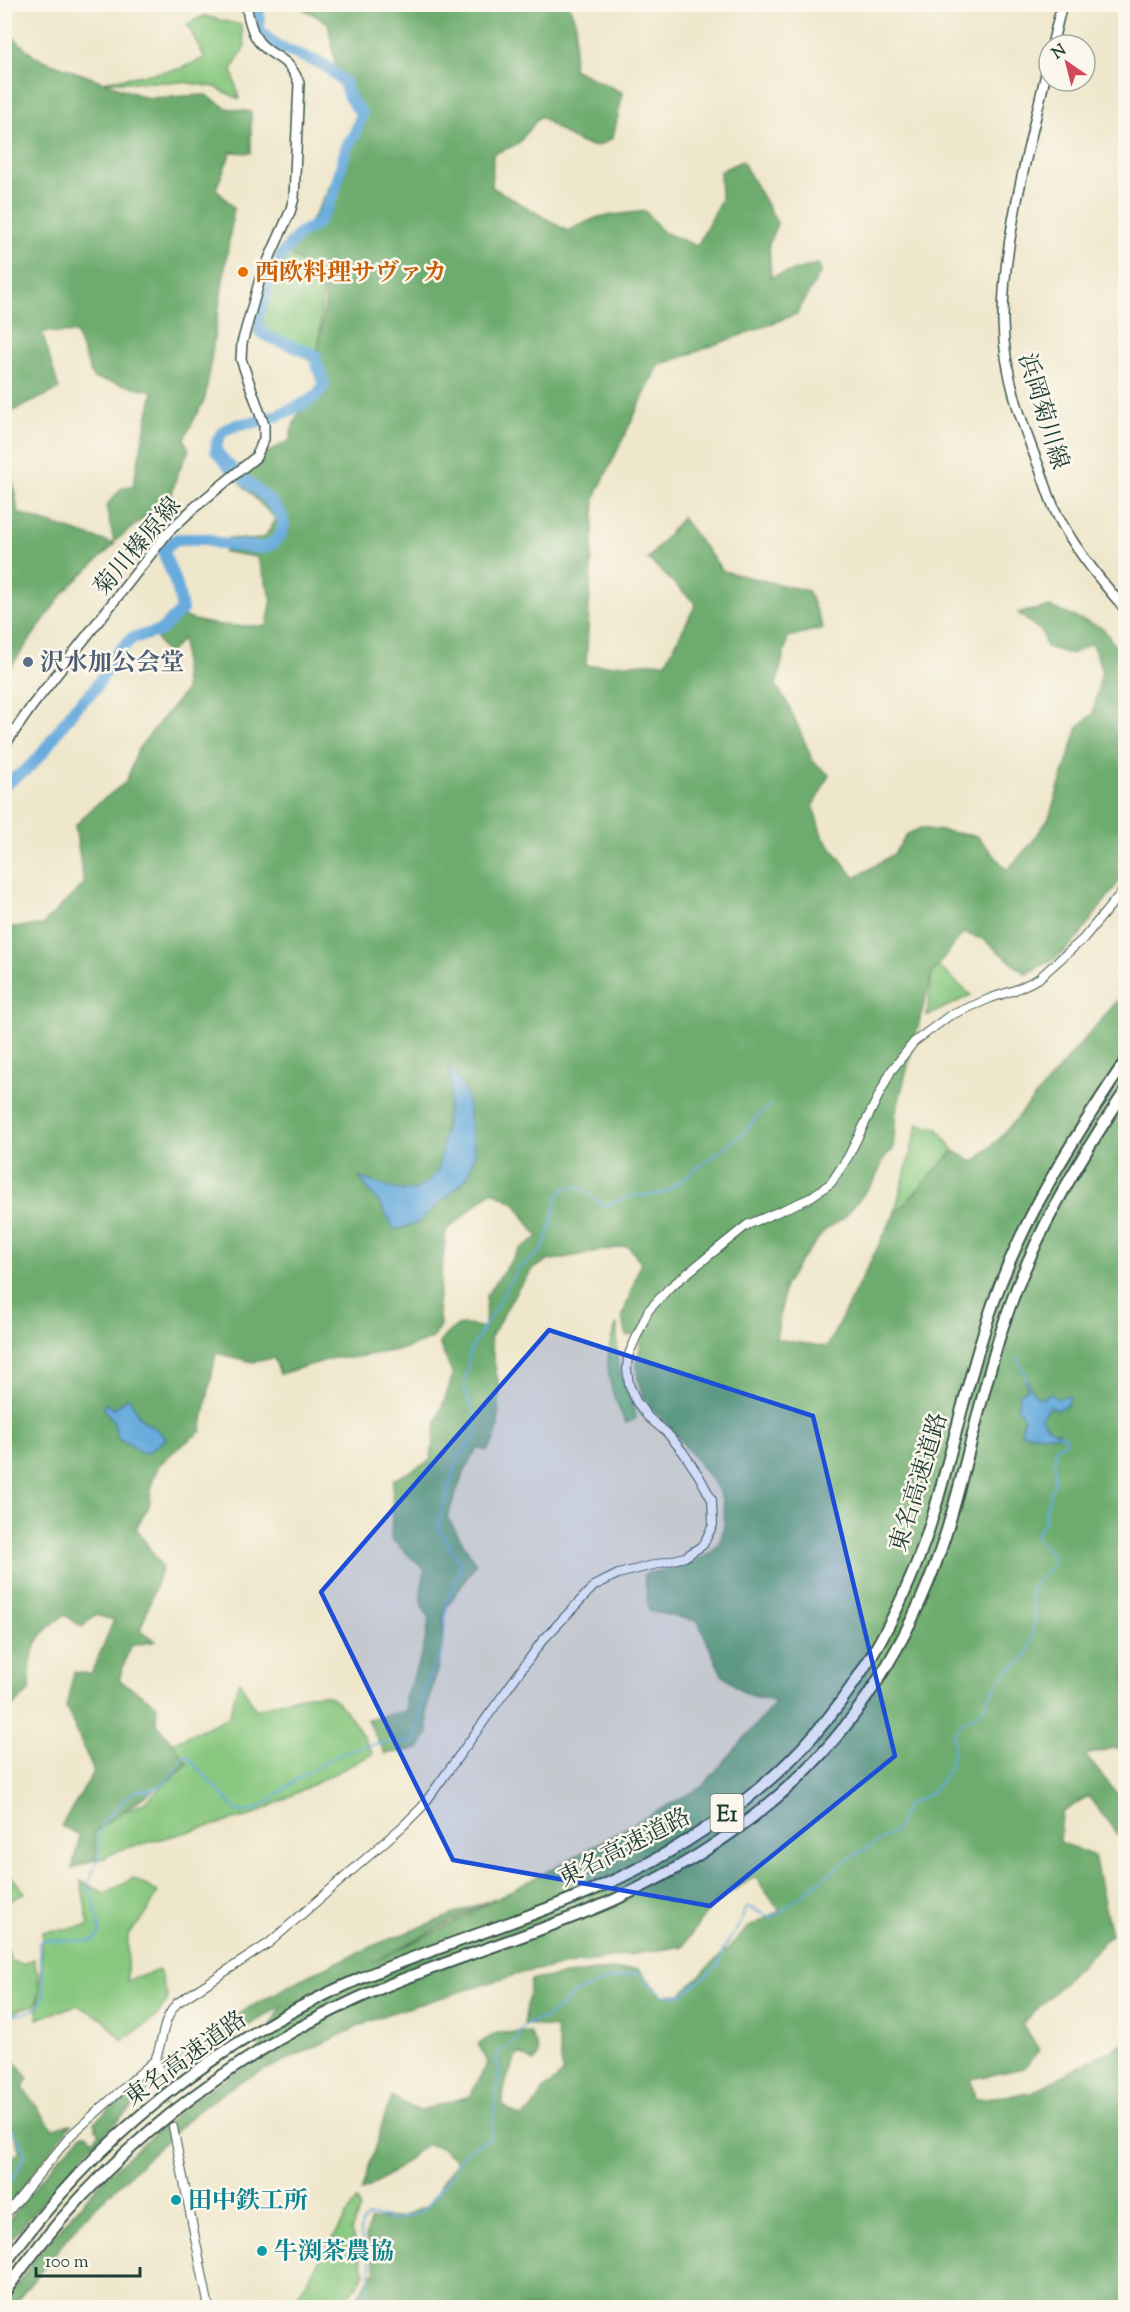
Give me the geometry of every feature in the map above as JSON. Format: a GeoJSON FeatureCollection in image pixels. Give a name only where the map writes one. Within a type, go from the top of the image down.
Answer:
{"type":"FeatureCollection","features":[{"type":"Feature","properties":{"kind":"highway","name":"東名高速道路"},"geometry":{"type":"LineString","coordinates":[[4,2265],[47,2210],[118,2134],[180,2082],[231,2047],[315,2000],[362,1978],[548,1908],[640,1868],[715,1823],[780,1770],[809,1740],[857,1678],[878,1645],[894,1613],[929,1527],[989,1316],[1008,1263],[1044,1187],[1125,1060]]}},
{"type":"Feature","properties":{"kind":"highway","name":"東名高速道路"},"geometry":{"type":"LineString","coordinates":[[4,2293],[57,2224],[116,2161],[159,2121],[232,2068],[304,2025],[378,1990],[565,1920],[655,1880],[692,1860],[727,1836],[786,1788],[821,1755],[869,1692],[894,1653],[913,1617],[932,1575],[946,1532],[993,1358],[1022,1275],[1062,1190],[1125,1090]]}},
{"type":"Feature","properties":{"kind":"main road","name":"菊川榛原線"},"geometry":{"type":"LineString","coordinates":[[4,746],[38,698],[168,532],[256,457],[264,439],[264,425],[260,411],[244,373],[241,359],[242,344],[260,279],[294,198],[299,83],[294,70],[259,42],[253,31],[246,4]]}},
{"type":"Feature","properties":{"kind":"main road"},"geometry":{"type":"LineString","coordinates":[[1055,33],[1062,4]]}},
{"type":"Feature","properties":{"kind":"main road","name":"浜岡菊川線"},"geometry":{"type":"LineString","coordinates":[[1042,93],[1009,252],[1004,295],[1004,343],[1008,372],[1018,408],[1060,520],[1090,567],[1125,610]]}},
{"type":"Feature","properties":{"kind":"street"},"geometry":{"type":"LineString","coordinates":[[4,2217],[71,2135],[155,2060],[160,2048],[164,2024],[169,2012],[177,2003],[269,1942],[384,1845],[422,1807],[542,1641],[594,1586],[618,1574],[685,1557],[703,1545],[713,1525],[712,1500],[683,1452],[667,1433],[648,1417],[636,1401],[627,1376],[627,1363],[634,1339],[648,1311],[657,1299],[747,1225],[808,1199],[831,1183],[848,1157],[891,1071],[914,1042],[949,1016],[1015,990],[1046,972],[1083,939],[1125,887]]}},
{"type":"Feature","properties":{"kind":"street"},"geometry":{"type":"LineString","coordinates":[[155,2060],[161,2073]]}},
{"type":"Feature","properties":{"kind":"street"},"geometry":{"type":"LineString","coordinates":[[173,2127],[209,2307]]}},
{"type":"Feature","properties":{"kind":"highlighted area"},"geometry":{"type":"Polygon","coordinates":[[[549,1330],[813,1416],[895,1756],[710,1906],[453,1860],[321,1592],[549,1330]]]}},
{"type":"Feature","properties":{"kind":"green space"},"geometry":{"type":"Polygon","coordinates":[[[297,5],[569,5],[576,24],[573,69],[623,93],[613,138],[600,145],[589,146],[566,135],[540,116],[518,144],[493,154],[492,187],[567,231],[598,217],[645,211],[663,232],[697,246],[721,200],[720,171],[742,161],[777,223],[769,244],[771,277],[818,264],[821,271],[797,314],[658,366],[595,497],[586,666],[666,662],[696,604],[648,559],[682,518],[723,571],[808,591],[823,628],[788,637],[776,686],[788,704],[813,761],[829,775],[813,806],[822,836],[855,878],[894,854],[907,834],[921,828],[977,836],[1007,870],[1030,845],[1049,818],[1078,727],[1093,714],[1102,670],[1092,643],[1071,654],[1046,647],[1042,632],[1018,613],[1050,607],[1103,628],[1125,661],[1123,876],[1077,939],[1058,957],[1026,974],[983,939],[963,933],[932,973],[896,1112],[893,1150],[886,1155],[874,1181],[844,1218],[825,1230],[799,1263],[785,1286],[776,1339],[827,1347],[894,1215],[954,1151],[974,1162],[999,1139],[1125,992],[1125,1751],[1113,1748],[1085,1755],[1125,1803],[1125,1838],[1118,1835],[1088,1796],[1062,1813],[1060,1842],[1094,1856],[1111,1935],[1022,2024],[1039,2050],[1024,2068],[971,2079],[975,2099],[1031,2093],[1125,2042],[1125,2307],[350,2307],[376,2269],[366,2237],[370,2220],[402,2217],[428,2205],[457,2161],[441,2147],[425,2145],[393,2172],[361,2192],[391,2096],[418,2111],[470,2096],[488,2062],[478,2044],[497,2033],[530,2032],[537,2047],[537,2059],[534,2062],[519,2053],[507,2079],[503,2099],[503,2106],[521,2117],[531,2110],[543,2090],[563,2074],[556,2028],[524,2024],[531,1980],[596,1971],[638,1969],[663,1995],[681,1994],[749,1927],[780,1911],[755,1877],[714,1902],[683,1946],[525,1972],[381,2016],[239,2082],[195,2113],[81,2221],[12,2307],[5,2307],[5,2303],[39,2253],[106,2176],[196,2097],[251,2063],[282,2006],[215,2045],[143,2096],[89,2149],[14,2236],[5,2250],[5,2225],[56,2161],[83,2134],[88,2134],[93,2140],[100,2133],[94,2122],[149,2074],[250,2007],[313,1973],[380,1943],[495,1898],[371,1963],[445,1927],[702,1787],[776,1702],[746,1694],[722,1675],[698,1621],[649,1611],[644,1574],[687,1564],[710,1553],[716,1548],[723,1532],[724,1514],[721,1497],[713,1482],[673,1431],[649,1405],[642,1393],[637,1366],[644,1333],[627,1336],[622,1318],[641,1262],[628,1246],[547,1261],[534,1268],[518,1288],[490,1339],[499,1387],[498,1429],[487,1451],[477,1448],[464,1472],[447,1517],[476,1564],[444,1611],[442,1651],[427,1708],[428,1734],[419,1749],[385,1754],[367,1719],[406,1711],[405,1698],[423,1651],[430,1618],[422,1607],[421,1601],[425,1570],[391,1539],[393,1480],[430,1461],[437,1421],[453,1375],[439,1343],[449,1331],[458,1326],[469,1325],[485,1328],[486,1296],[520,1249],[538,1237],[515,1203],[492,1191],[446,1231],[438,1305],[440,1325],[432,1339],[404,1349],[351,1358],[333,1358],[280,1374],[274,1358],[253,1362],[216,1353],[201,1431],[159,1465],[153,1479],[149,1506],[136,1528],[162,1567],[140,1631],[156,1641],[130,1646],[119,1680],[157,1705],[156,1723],[178,1750],[186,1765],[94,1832],[96,1859],[72,1869],[80,1835],[61,1826],[94,1772],[66,1707],[74,1672],[91,1674],[114,1620],[95,1615],[82,1627],[65,1615],[53,1623],[39,1639],[35,1648],[29,1692],[5,1713],[5,1688],[11,1678],[4,1660],[4,1447],[7,1435],[4,1431],[4,970],[10,955],[5,946],[5,928],[42,925],[84,884],[75,826],[92,808],[126,782],[138,749],[185,691],[183,638],[167,656],[152,630],[175,613],[208,623],[231,626],[267,626],[272,599],[257,557],[224,552],[228,538],[253,540],[265,537],[276,519],[240,483],[269,452],[290,440],[296,417],[309,401],[322,391],[316,364],[325,303],[323,280],[290,253],[312,220],[330,186],[362,114],[335,64],[328,23],[297,5]]]}},
{"type":"Feature","properties":{"kind":"green space"},"geometry":{"type":"Polygon","coordinates":[[[204,16],[241,25],[245,46],[232,70],[239,99],[215,87],[183,82],[101,82],[179,69],[205,58],[187,24],[204,16]]]}},
{"type":"Feature","properties":{"kind":"green space"},"geometry":{"type":"Polygon","coordinates":[[[5,30],[35,57],[147,98],[206,95],[226,108],[251,112],[251,153],[231,152],[216,189],[234,208],[205,399],[184,439],[189,450],[177,475],[171,496],[114,542],[106,506],[123,487],[133,486],[153,391],[93,378],[76,333],[42,332],[59,389],[5,415],[5,30]]]}},
{"type":"Feature","properties":{"kind":"green space"},"geometry":{"type":"Polygon","coordinates":[[[288,254],[323,279],[316,364],[268,335],[260,323],[269,281],[288,254]]]}},
{"type":"Feature","properties":{"kind":"green space"},"geometry":{"type":"Polygon","coordinates":[[[4,428],[18,513],[115,544],[63,593],[5,675],[4,428]]]}},
{"type":"Feature","properties":{"kind":"green space"},"geometry":{"type":"Polygon","coordinates":[[[938,966],[971,995],[927,1016],[932,973],[938,966]]]}},
{"type":"Feature","properties":{"kind":"green space"},"geometry":{"type":"Polygon","coordinates":[[[918,1124],[938,1129],[954,1151],[894,1215],[918,1124]]]}},
{"type":"Feature","properties":{"kind":"green space"},"geometry":{"type":"Polygon","coordinates":[[[617,1323],[617,1363],[636,1418],[626,1423],[615,1398],[609,1374],[609,1350],[617,1323]]]}},
{"type":"Feature","properties":{"kind":"green space"},"geometry":{"type":"Polygon","coordinates":[[[239,1681],[256,1710],[292,1698],[311,1695],[328,1696],[334,1699],[354,1722],[373,1754],[253,1815],[122,1849],[102,1859],[96,1859],[94,1832],[113,1816],[144,1803],[188,1764],[172,1743],[229,1717],[239,1681]]]}},
{"type":"Feature","properties":{"kind":"green space"},"geometry":{"type":"Polygon","coordinates":[[[11,1876],[25,1893],[5,1903],[5,1879],[11,1876]]]}},
{"type":"Feature","properties":{"kind":"green space"},"geometry":{"type":"Polygon","coordinates":[[[132,1878],[158,1892],[146,1914],[128,1935],[127,1981],[159,1970],[168,1999],[156,2017],[122,2041],[104,2019],[77,2005],[37,2019],[40,1989],[36,2005],[5,2016],[5,1942],[11,1961],[23,1964],[34,1959],[40,1988],[42,1932],[89,1926],[81,1881],[105,1893],[132,1878]]]}},
{"type":"Feature","properties":{"kind":"green space"},"geometry":{"type":"Polygon","coordinates":[[[5,2061],[16,2063],[28,2078],[23,2088],[52,2128],[71,2124],[5,2210],[5,2162],[20,2152],[5,2107],[5,2061]]]}},
{"type":"Feature","properties":{"kind":"green space"},"geometry":{"type":"Polygon","coordinates":[[[356,2200],[360,2209],[351,2231],[365,2273],[349,2295],[334,2305],[316,2308],[288,2307],[298,2296],[356,2200]]]}},
{"type":"Feature","properties":{"kind":"water"},"geometry":{"type":"Polygon","coordinates":[[[449,1064],[466,1093],[475,1154],[467,1178],[418,1223],[395,1230],[380,1204],[359,1177],[394,1189],[412,1191],[428,1182],[438,1171],[451,1092],[449,1064]]]}},
{"type":"Feature","properties":{"kind":"water"},"geometry":{"type":"Polygon","coordinates":[[[1028,1379],[1030,1388],[1037,1397],[1043,1398],[1050,1393],[1057,1399],[1067,1395],[1070,1397],[1067,1405],[1057,1410],[1049,1406],[1041,1417],[1049,1427],[1060,1433],[1060,1436],[1021,1433],[1024,1419],[1017,1406],[1020,1400],[1019,1394],[1028,1388],[1025,1380],[1028,1379]]]}},
{"type":"Feature","properties":{"kind":"water"},"geometry":{"type":"Polygon","coordinates":[[[128,1397],[140,1417],[166,1439],[145,1454],[118,1438],[113,1421],[103,1407],[106,1404],[114,1409],[128,1397]]]}},
{"type":"Feature","properties":{"kind":"waterway"},"geometry":{"type":"LineString","coordinates":[[4,785],[26,770],[41,755],[75,708],[94,690],[118,652],[132,638],[160,631],[182,610],[178,589],[163,551],[177,539],[207,539],[220,544],[261,548],[272,544],[280,536],[284,526],[281,514],[269,500],[228,465],[216,451],[217,445],[225,430],[266,420],[292,409],[317,395],[324,385],[315,355],[259,331],[257,320],[270,279],[281,256],[300,233],[316,225],[325,211],[334,193],[347,145],[354,136],[362,114],[349,97],[344,82],[323,64],[278,47],[259,31],[259,4]]}},
{"type":"Feature","properties":{"kind":"waterway"},"geometry":{"type":"LineString","coordinates":[[4,2018],[26,2013],[40,2004],[43,1997],[44,1979],[39,1942],[44,1940],[92,1941],[99,1936],[92,1891],[87,1887],[99,1855],[99,1833],[103,1821],[133,1792],[150,1790],[167,1780],[184,1756],[186,1755],[237,1811],[248,1811],[256,1810],[319,1765],[348,1751],[378,1743],[411,1743],[418,1730],[423,1691],[442,1653],[447,1601],[460,1572],[460,1562],[439,1529],[439,1521],[457,1460],[474,1439],[477,1430],[475,1415],[464,1388],[470,1351],[518,1269],[541,1252],[549,1233],[558,1195],[564,1189],[582,1188],[601,1204],[606,1205],[634,1195],[648,1196],[666,1192],[747,1130],[750,1124],[771,1105]]}},
{"type":"Feature","properties":{"kind":"waterway"},"geometry":{"type":"LineString","coordinates":[[1018,1358],[1027,1381]]}},
{"type":"Feature","properties":{"kind":"waterway"},"geometry":{"type":"LineString","coordinates":[[352,2308],[366,2290],[371,2275],[370,2262],[362,2241],[363,2222],[369,2216],[386,2217],[390,2221],[422,2210],[428,2206],[453,2173],[463,2154],[491,2137],[499,2072],[496,2057],[501,2050],[518,2038],[521,2029],[551,2015],[576,1992],[614,1978],[637,1973],[663,1995],[674,1996],[684,1993],[719,1965],[723,1949],[741,1923],[745,1909],[748,1907],[771,1917],[778,1914],[845,1862],[894,1831],[899,1826],[908,1804],[926,1796],[940,1783],[951,1761],[953,1733],[961,1723],[979,1713],[1005,1673],[1022,1661],[1028,1652],[1036,1616],[1030,1598],[1030,1589],[1048,1571],[1053,1560],[1046,1547],[1036,1539],[1036,1534],[1045,1520],[1045,1512],[1054,1483],[1055,1448],[1066,1442],[1066,1437],[1060,1434]]}},
{"type":"Feature","properties":{"kind":"waterway"},"geometry":{"type":"LineString","coordinates":[[4,2122],[16,2135],[25,2154],[13,2179],[4,2186]]}},
{"type":"Feature","properties":{"kind":"tunnel"},"geometry":{"type":"LineString","coordinates":[[161,2073],[173,2127]]}},
{"type":"Feature","properties":{"kind":"place","name":"西欧料理サヴァカ"},"geometry":{"type":"Point","coordinates":[243,272]}},
{"type":"Feature","properties":{"kind":"place","name":"沢水加公会堂"},"geometry":{"type":"Point","coordinates":[28,662]}},
{"type":"Feature","properties":{"kind":"place","name":"田中鉄工所"},"geometry":{"type":"Point","coordinates":[176,2200]}},
{"type":"Feature","properties":{"kind":"place","name":"牛渕茶農協"},"geometry":{"type":"Point","coordinates":[262,2251]}}]}
